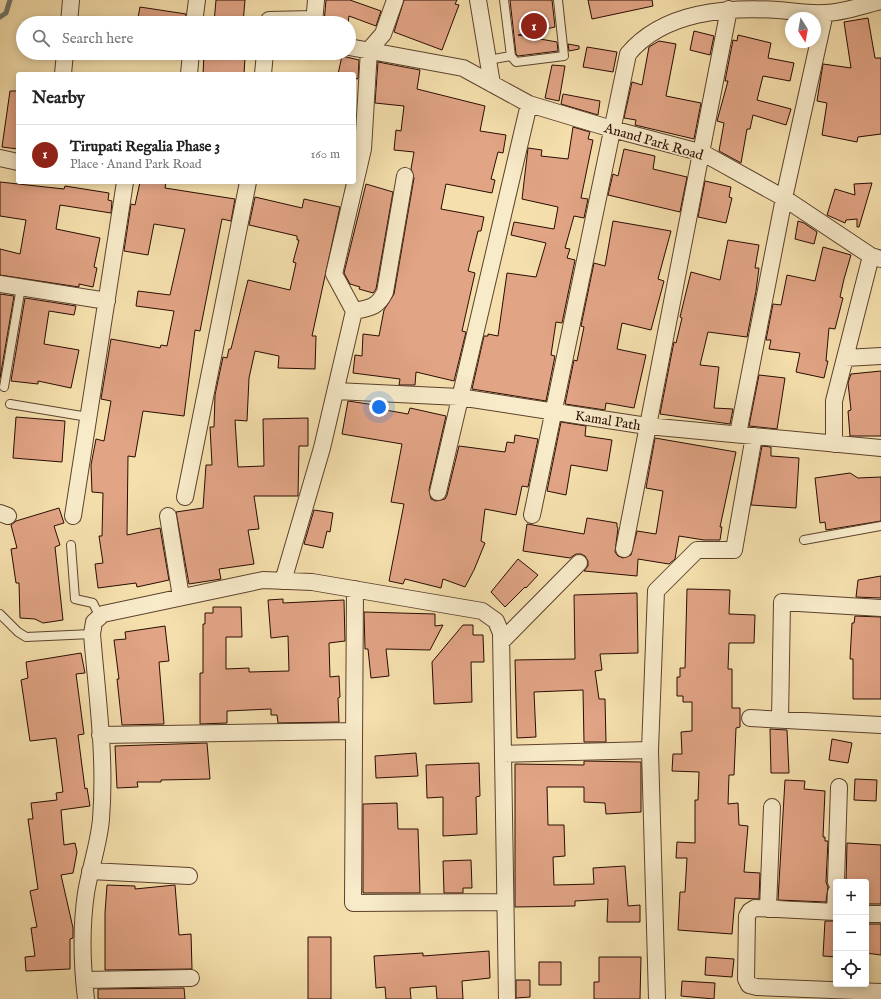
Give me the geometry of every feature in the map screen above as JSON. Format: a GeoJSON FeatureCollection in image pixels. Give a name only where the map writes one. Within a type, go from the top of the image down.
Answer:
{"type":"FeatureCollection","features":[{"type":"Feature","properties":{"kind":"street"},"geometry":{"type":"LineString","coordinates":[[70,16],[71,0]]}},
{"type":"Feature","properties":{"kind":"street"},"geometry":{"type":"LineString","coordinates":[[195,16],[197,0]]}},
{"type":"Feature","properties":{"kind":"street"},"geometry":{"type":"LineString","coordinates":[[314,16],[316,0]]}},
{"type":"Feature","properties":{"kind":"street"},"geometry":{"type":"LineString","coordinates":[[356,179],[363,149],[369,50],[383,34],[395,0]]}},
{"type":"Feature","properties":{"kind":"street"},"geometry":{"type":"LineString","coordinates":[[478,0],[492,84]]}},
{"type":"Feature","properties":{"kind":"street"},"geometry":{"type":"LineString","coordinates":[[532,515],[623,70],[628,54],[636,45],[653,33],[682,18],[729,4],[825,13],[881,1]]}},
{"type":"Feature","properties":{"kind":"street"},"geometry":{"type":"LineString","coordinates":[[624,549],[647,426],[702,153],[729,4]]}},
{"type":"Feature","properties":{"kind":"street"},"geometry":{"type":"LineString","coordinates":[[738,434],[784,198],[825,13]]}},
{"type":"Feature","properties":{"kind":"street","name":"Anand Park Road"},"geometry":{"type":"LineString","coordinates":[[356,48],[463,68],[529,104],[612,129],[702,153],[784,198],[876,257]]}},
{"type":"Feature","properties":{"kind":"street"},"geometry":{"type":"LineString","coordinates":[[63,72],[65,60]]}},
{"type":"Feature","properties":{"kind":"street"},"geometry":{"type":"LineString","coordinates":[[189,72],[190,60]]}},
{"type":"Feature","properties":{"kind":"street"},"geometry":{"type":"LineString","coordinates":[[262,72],[264,60]]}},
{"type":"Feature","properties":{"kind":"street"},"geometry":{"type":"LineString","coordinates":[[438,492],[459,397],[529,104]]}},
{"type":"Feature","properties":{"kind":"street"},"geometry":{"type":"LineString","coordinates":[[0,158],[16,162]]}},
{"type":"Feature","properties":{"kind":"street"},"geometry":{"type":"LineString","coordinates":[[354,311],[372,308],[380,302],[385,292],[405,176]]}},
{"type":"Feature","properties":{"kind":"street"},"geometry":{"type":"LineString","coordinates":[[73,516],[125,184]]}},
{"type":"Feature","properties":{"kind":"street"},"geometry":{"type":"LineString","coordinates":[[185,497],[248,184]]}},
{"type":"Feature","properties":{"kind":"street"},"geometry":{"type":"LineString","coordinates":[[283,581],[322,448],[354,311],[334,274],[355,184]]}},
{"type":"Feature","properties":{"kind":"street"},"geometry":{"type":"LineString","coordinates":[[834,444],[834,401],[845,358],[876,257]]}},
{"type":"Feature","properties":{"kind":"street"},"geometry":{"type":"LineString","coordinates":[[0,284],[107,301]]}},
{"type":"Feature","properties":{"kind":"street"},"geometry":{"type":"LineString","coordinates":[[845,358],[881,356]]}},
{"type":"Feature","properties":{"kind":"street","name":"Kamal Path"},"geometry":{"type":"LineString","coordinates":[[336,391],[459,397],[647,426],[881,448]]}},
{"type":"Feature","properties":{"kind":"street"},"geometry":{"type":"LineString","coordinates":[[657,999],[650,750],[656,591],[697,550],[734,550],[754,436]]}},
{"type":"Feature","properties":{"kind":"street"},"geometry":{"type":"LineString","coordinates":[[168,516],[181,597]]}},
{"type":"Feature","properties":{"kind":"street"},"geometry":{"type":"LineString","coordinates":[[502,641],[578,563]]}},
{"type":"Feature","properties":{"kind":"street"},"geometry":{"type":"LineString","coordinates":[[86,999],[84,980],[84,922],[90,871],[101,820],[100,735],[92,634],[94,622],[103,614],[263,580],[312,582],[482,611],[496,621],[501,633],[502,641],[507,999]]}},
{"type":"Feature","properties":{"kind":"street"},"geometry":{"type":"LineString","coordinates":[[355,589],[353,903],[505,902]]}},
{"type":"Feature","properties":{"kind":"street"},"geometry":{"type":"LineString","coordinates":[[780,720],[782,602],[881,608]]}},
{"type":"Feature","properties":{"kind":"street"},"geometry":{"type":"LineString","coordinates":[[750,718],[881,725]]}},
{"type":"Feature","properties":{"kind":"street"},"geometry":{"type":"LineString","coordinates":[[100,735],[354,731]]}},
{"type":"Feature","properties":{"kind":"street"},"geometry":{"type":"LineString","coordinates":[[504,754],[650,750]]}},
{"type":"Feature","properties":{"kind":"street"},"geometry":{"type":"LineString","coordinates":[[836,879],[840,787]]}},
{"type":"Feature","properties":{"kind":"street"},"geometry":{"type":"LineString","coordinates":[[768,909],[772,807]]}},
{"type":"Feature","properties":{"kind":"street"},"geometry":{"type":"LineString","coordinates":[[90,871],[189,876]]}},
{"type":"Feature","properties":{"kind":"street"},"geometry":{"type":"LineString","coordinates":[[833,912],[755,908],[750,911],[748,916],[746,979],[749,985],[757,987],[881,992]]}},
{"type":"Feature","properties":{"kind":"street"},"geometry":{"type":"LineString","coordinates":[[869,914],[881,914]]}},
{"type":"Feature","properties":{"kind":"street"},"geometry":{"type":"LineString","coordinates":[[84,980],[191,978]]}},
{"type":"Feature","properties":{"kind":"lane"},"geometry":{"type":"LineString","coordinates":[[504,0],[511,56],[516,62],[564,56],[558,0]]}},
{"type":"Feature","properties":{"kind":"lane"},"geometry":{"type":"LineString","coordinates":[[488,60],[511,56]]}},
{"type":"Feature","properties":{"kind":"lane"},"geometry":{"type":"LineString","coordinates":[[4,387],[21,287]]}},
{"type":"Feature","properties":{"kind":"lane"},"geometry":{"type":"LineString","coordinates":[[10,404],[88,417]]}},
{"type":"Feature","properties":{"kind":"lane"},"geometry":{"type":"LineString","coordinates":[[804,540],[881,526]]}},
{"type":"Feature","properties":{"kind":"lane"},"geometry":{"type":"LineString","coordinates":[[71,545],[75,599],[93,603],[100,617]]}},
{"type":"Feature","properties":{"kind":"lane"},"geometry":{"type":"LineString","coordinates":[[0,614],[26,638],[92,634]]}},
{"type":"Feature","properties":{"kind":"building"},"geometry":{"type":"Polygon","coordinates":[[[216,0],[245,0],[244,16],[215,16],[216,0]]]}},
{"type":"Feature","properties":{"kind":"building"},"geometry":{"type":"Polygon","coordinates":[[[326,0],[350,0],[381,11],[376,26],[356,19],[356,16],[325,16],[326,0]]]}},
{"type":"Feature","properties":{"kind":"building"},"geometry":{"type":"Polygon","coordinates":[[[404,0],[457,0],[455,4],[459,5],[442,50],[394,32],[404,0]]]}},
{"type":"Feature","properties":{"kind":"building"},"geometry":{"type":"Polygon","coordinates":[[[510,0],[552,0],[555,27],[518,35],[557,42],[558,51],[518,56],[516,54],[510,0]]]}},
{"type":"Feature","properties":{"kind":"building"},"geometry":{"type":"Polygon","coordinates":[[[588,0],[652,0],[653,6],[592,19],[588,0]]]}},
{"type":"Feature","properties":{"kind":"building"},"geometry":{"type":"Polygon","coordinates":[[[140,7],[186,14],[186,16],[138,16],[140,7]]]}},
{"type":"Feature","properties":{"kind":"building"},"geometry":{"type":"Polygon","coordinates":[[[868,18],[875,58],[881,58],[881,134],[858,137],[857,142],[822,135],[827,103],[817,101],[823,64],[851,68],[844,22],[868,18]]]}},
{"type":"Feature","properties":{"kind":"building"},"geometry":{"type":"Polygon","coordinates":[[[694,31],[714,36],[710,55],[690,50],[694,31]]]}},
{"type":"Feature","properties":{"kind":"building"},"geometry":{"type":"Polygon","coordinates":[[[738,35],[771,43],[768,58],[794,63],[790,81],[763,76],[757,100],[791,109],[786,125],[753,115],[750,129],[747,129],[741,163],[719,151],[724,123],[717,121],[728,81],[725,81],[733,40],[737,41],[738,35]]]}},
{"type":"Feature","properties":{"kind":"building"},"geometry":{"type":"Polygon","coordinates":[[[659,41],[676,44],[666,96],[701,103],[694,139],[635,125],[636,120],[624,118],[632,82],[642,85],[649,47],[659,41]]]}},
{"type":"Feature","properties":{"kind":"building"},"geometry":{"type":"Polygon","coordinates":[[[568,44],[579,46],[579,49],[569,51],[568,44]]]}},
{"type":"Feature","properties":{"kind":"building"},"geometry":{"type":"Polygon","coordinates":[[[587,47],[617,52],[613,72],[583,67],[587,47]]]}},
{"type":"Feature","properties":{"kind":"building"},"geometry":{"type":"Polygon","coordinates":[[[204,60],[245,60],[244,72],[203,72],[204,60]]]}},
{"type":"Feature","properties":{"kind":"building"},"geometry":{"type":"Polygon","coordinates":[[[341,60],[359,60],[358,79],[356,78],[356,72],[338,72],[341,60]]]}},
{"type":"Feature","properties":{"kind":"building"},"geometry":{"type":"Polygon","coordinates":[[[378,62],[420,70],[417,89],[485,106],[480,131],[506,135],[503,153],[498,152],[491,179],[495,180],[492,193],[446,184],[441,209],[484,217],[481,231],[478,231],[468,271],[475,273],[462,331],[466,332],[454,381],[416,372],[415,385],[399,385],[400,379],[353,373],[355,355],[362,356],[363,334],[379,336],[384,310],[394,294],[414,178],[411,169],[414,152],[394,150],[396,130],[401,131],[404,106],[375,103],[378,62]]]}},
{"type":"Feature","properties":{"kind":"building"},"geometry":{"type":"Polygon","coordinates":[[[552,65],[565,66],[559,101],[545,98],[552,65]]]}},
{"type":"Feature","properties":{"kind":"building"},"geometry":{"type":"Polygon","coordinates":[[[10,91],[16,91],[16,149],[2,147],[10,91]]]}},
{"type":"Feature","properties":{"kind":"building"},"geometry":{"type":"Polygon","coordinates":[[[563,94],[600,101],[598,115],[561,104],[563,94]]]}},
{"type":"Feature","properties":{"kind":"building"},"geometry":{"type":"Polygon","coordinates":[[[573,127],[590,132],[588,139],[593,140],[581,198],[588,199],[584,218],[574,216],[565,248],[570,249],[567,258],[575,260],[562,323],[556,322],[551,355],[555,356],[546,401],[472,389],[484,336],[488,336],[488,334],[498,336],[507,273],[536,277],[546,243],[511,235],[514,222],[554,229],[558,207],[522,199],[528,148],[542,150],[541,156],[568,159],[573,127]]]}},
{"type":"Feature","properties":{"kind":"building"},"geometry":{"type":"Polygon","coordinates":[[[624,149],[655,156],[653,169],[687,177],[680,212],[608,195],[613,174],[618,176],[624,149]]]}},
{"type":"Feature","properties":{"kind":"building"},"geometry":{"type":"Polygon","coordinates":[[[705,181],[731,187],[729,197],[732,198],[726,223],[698,217],[705,181]]]}},
{"type":"Feature","properties":{"kind":"building"},"geometry":{"type":"Polygon","coordinates":[[[0,182],[64,189],[65,186],[109,193],[108,200],[112,201],[111,213],[60,205],[56,229],[100,238],[94,267],[97,268],[93,287],[79,284],[79,287],[0,275],[0,249],[20,254],[26,220],[0,216],[0,182]]]}},
{"type":"Feature","properties":{"kind":"building"},"geometry":{"type":"Polygon","coordinates":[[[872,183],[859,227],[857,227],[857,219],[846,220],[845,223],[827,215],[835,189],[855,195],[854,184],[872,183]]]}},
{"type":"Feature","properties":{"kind":"building"},"geometry":{"type":"Polygon","coordinates":[[[140,184],[166,184],[165,188],[235,199],[231,221],[222,219],[200,331],[195,330],[184,416],[143,411],[135,457],[128,456],[127,535],[160,528],[169,580],[137,587],[136,583],[98,588],[95,564],[103,563],[99,536],[102,536],[103,493],[92,492],[91,465],[96,439],[104,441],[111,401],[101,399],[111,339],[160,348],[161,345],[167,346],[174,311],[136,306],[138,291],[170,295],[185,229],[154,224],[148,255],[124,251],[131,204],[135,205],[140,184]]]}},
{"type":"Feature","properties":{"kind":"building"},"geometry":{"type":"Polygon","coordinates":[[[366,184],[393,192],[376,289],[373,293],[359,289],[360,287],[350,284],[344,273],[366,184]]]}},
{"type":"Feature","properties":{"kind":"building"},"geometry":{"type":"Polygon","coordinates":[[[255,197],[302,208],[304,199],[340,207],[312,336],[316,336],[315,369],[278,368],[279,356],[255,351],[249,378],[247,421],[235,420],[238,467],[264,466],[263,419],[308,418],[308,446],[299,446],[298,496],[254,496],[259,529],[248,530],[254,564],[219,569],[221,579],[189,584],[176,512],[203,508],[206,465],[212,465],[210,427],[214,427],[215,395],[223,357],[227,358],[229,349],[231,349],[248,280],[290,290],[296,263],[293,262],[299,240],[297,240],[297,236],[249,225],[255,197]]]}},
{"type":"Feature","properties":{"kind":"building"},"geometry":{"type":"Polygon","coordinates":[[[613,221],[671,231],[658,279],[664,281],[651,330],[622,323],[617,349],[646,355],[634,408],[606,403],[605,410],[565,404],[574,360],[577,361],[584,327],[581,326],[594,263],[605,266],[613,221]]]}},
{"type":"Feature","properties":{"kind":"building"},"geometry":{"type":"Polygon","coordinates":[[[798,221],[804,223],[817,232],[814,244],[795,239],[798,221]]]}},
{"type":"Feature","properties":{"kind":"building"},"geometry":{"type":"Polygon","coordinates":[[[728,240],[759,245],[755,268],[759,268],[756,291],[747,337],[708,332],[700,365],[719,367],[714,408],[733,409],[730,424],[660,414],[674,342],[676,343],[682,318],[680,317],[691,272],[720,280],[728,240]]]}},
{"type":"Feature","properties":{"kind":"building"},"geometry":{"type":"Polygon","coordinates":[[[823,247],[851,255],[840,297],[843,298],[835,329],[829,328],[826,361],[828,361],[824,378],[796,372],[800,353],[769,349],[771,340],[766,340],[773,304],[781,305],[787,275],[815,281],[823,247]]]}},
{"type":"Feature","properties":{"kind":"building"},"geometry":{"type":"Polygon","coordinates":[[[0,294],[14,296],[0,378],[0,294]]]}},
{"type":"Feature","properties":{"kind":"building"},"geometry":{"type":"Polygon","coordinates":[[[25,298],[76,306],[74,315],[49,311],[44,344],[79,350],[71,388],[38,381],[38,384],[11,381],[25,298]]]}},
{"type":"Feature","properties":{"kind":"building"},"geometry":{"type":"Polygon","coordinates":[[[881,371],[881,436],[850,436],[848,411],[851,410],[848,383],[851,374],[881,371]]]}},
{"type":"Feature","properties":{"kind":"building"},"geometry":{"type":"Polygon","coordinates":[[[759,375],[785,378],[777,429],[749,426],[759,375]]]}},
{"type":"Feature","properties":{"kind":"building"},"geometry":{"type":"Polygon","coordinates":[[[348,401],[375,405],[374,408],[408,414],[410,408],[446,416],[429,490],[431,499],[436,501],[445,499],[447,495],[459,446],[505,452],[507,442],[514,443],[515,435],[538,439],[528,487],[522,486],[516,515],[485,509],[481,541],[485,543],[465,587],[443,579],[441,588],[405,579],[403,584],[389,581],[404,504],[391,502],[402,444],[342,434],[348,401]]]}},
{"type":"Feature","properties":{"kind":"building"},"geometry":{"type":"Polygon","coordinates":[[[16,417],[65,421],[62,462],[13,458],[16,417]]]}},
{"type":"Feature","properties":{"kind":"building"},"geometry":{"type":"Polygon","coordinates":[[[561,422],[586,426],[585,436],[612,440],[607,471],[571,465],[566,495],[547,491],[561,422]]]}},
{"type":"Feature","properties":{"kind":"building"},"geometry":{"type":"Polygon","coordinates":[[[655,438],[736,452],[720,527],[722,527],[720,540],[704,540],[679,536],[675,559],[669,564],[638,559],[637,576],[584,571],[588,566],[588,561],[585,556],[581,554],[576,554],[570,558],[523,551],[527,524],[584,534],[587,518],[617,523],[618,528],[615,552],[618,556],[623,558],[631,555],[637,531],[656,534],[663,491],[646,488],[655,438]]]}},
{"type":"Feature","properties":{"kind":"building"},"geometry":{"type":"Polygon","coordinates":[[[762,446],[771,447],[771,456],[799,458],[796,508],[751,505],[762,446]]]}},
{"type":"Feature","properties":{"kind":"building"},"geometry":{"type":"Polygon","coordinates":[[[850,473],[858,478],[881,477],[881,521],[826,530],[825,522],[820,523],[815,478],[850,473]]]}},
{"type":"Feature","properties":{"kind":"building"},"geometry":{"type":"Polygon","coordinates":[[[59,508],[64,523],[54,526],[60,545],[55,547],[63,620],[43,623],[35,619],[20,618],[19,583],[16,583],[11,549],[17,548],[11,525],[16,521],[59,508]]]}},
{"type":"Feature","properties":{"kind":"building"},"geometry":{"type":"Polygon","coordinates":[[[314,510],[333,513],[330,532],[327,531],[323,548],[304,544],[314,510]]]}},
{"type":"Feature","properties":{"kind":"building"},"geometry":{"type":"Polygon","coordinates":[[[518,559],[538,575],[505,607],[491,592],[518,559]]]}},
{"type":"Feature","properties":{"kind":"building"},"geometry":{"type":"Polygon","coordinates":[[[881,576],[881,598],[856,597],[858,580],[881,576]]]}},
{"type":"Feature","properties":{"kind":"building"},"geometry":{"type":"Polygon","coordinates":[[[687,589],[730,590],[729,614],[755,615],[754,643],[729,643],[728,669],[732,669],[732,708],[740,708],[740,727],[736,728],[734,775],[729,775],[728,804],[738,803],[739,825],[748,826],[744,872],[760,873],[759,899],[735,898],[732,934],[678,930],[680,892],[685,892],[687,858],[676,858],[677,842],[695,843],[695,800],[698,800],[699,772],[672,771],[673,754],[682,754],[681,732],[692,731],[692,702],[683,702],[683,696],[677,696],[677,677],[680,677],[680,668],[685,668],[687,589]]]}},
{"type":"Feature","properties":{"kind":"building"},"geometry":{"type":"Polygon","coordinates":[[[637,593],[638,653],[600,654],[602,670],[595,671],[599,699],[605,699],[606,742],[584,742],[583,690],[534,692],[536,737],[517,738],[515,660],[575,659],[574,595],[637,593]]]}},
{"type":"Feature","properties":{"kind":"building"},"geometry":{"type":"Polygon","coordinates":[[[283,599],[283,603],[344,600],[345,641],[329,643],[330,677],[339,676],[339,722],[278,723],[277,715],[271,715],[271,709],[227,711],[227,723],[200,724],[200,673],[203,673],[203,624],[205,624],[205,613],[213,613],[213,607],[241,607],[242,637],[226,637],[226,669],[249,668],[249,672],[289,671],[288,636],[271,638],[268,600],[283,599]]]}},
{"type":"Feature","properties":{"kind":"building"},"geometry":{"type":"Polygon","coordinates":[[[364,612],[435,614],[435,626],[443,625],[430,650],[386,649],[389,676],[371,678],[368,649],[365,649],[364,612]]]}},
{"type":"Feature","properties":{"kind":"building"},"geometry":{"type":"Polygon","coordinates":[[[855,616],[881,617],[881,699],[853,699],[853,659],[850,659],[852,623],[854,623],[855,616]]]}},
{"type":"Feature","properties":{"kind":"building"},"geometry":{"type":"Polygon","coordinates":[[[463,625],[473,625],[473,635],[483,635],[484,662],[471,662],[472,702],[434,704],[432,662],[463,625]]]}},
{"type":"Feature","properties":{"kind":"building"},"geometry":{"type":"Polygon","coordinates":[[[165,626],[169,661],[159,662],[164,724],[122,725],[117,679],[119,679],[114,640],[126,639],[125,632],[165,626]]]}},
{"type":"Feature","properties":{"kind":"building"},"geometry":{"type":"Polygon","coordinates":[[[81,653],[85,673],[76,674],[84,734],[78,735],[85,789],[87,788],[90,806],[61,810],[64,845],[75,843],[77,852],[73,873],[61,875],[73,928],[73,938],[70,939],[70,969],[26,971],[25,957],[35,956],[31,928],[37,927],[30,891],[38,889],[28,819],[33,819],[31,803],[57,800],[56,793],[63,792],[56,738],[30,741],[21,680],[28,678],[26,662],[81,653]]]}},
{"type":"Feature","properties":{"kind":"building"},"geometry":{"type":"Polygon","coordinates":[[[770,729],[787,730],[789,773],[771,773],[770,729]]]}},
{"type":"Feature","properties":{"kind":"building"},"geometry":{"type":"Polygon","coordinates":[[[832,739],[852,743],[848,763],[829,760],[832,739]]]}},
{"type":"Feature","properties":{"kind":"building"},"geometry":{"type":"Polygon","coordinates":[[[207,743],[210,779],[137,782],[138,787],[117,788],[115,746],[207,743]]]}},
{"type":"Feature","properties":{"kind":"building"},"geometry":{"type":"Polygon","coordinates":[[[416,753],[418,776],[376,778],[375,756],[416,753]]]}},
{"type":"Feature","properties":{"kind":"building"},"geometry":{"type":"Polygon","coordinates":[[[584,761],[641,762],[641,812],[606,814],[605,803],[584,802],[584,787],[547,787],[548,825],[564,825],[565,856],[553,857],[554,885],[594,884],[593,868],[625,866],[628,906],[640,905],[640,922],[607,922],[608,899],[575,901],[575,906],[515,907],[515,764],[584,765],[584,761]]]}},
{"type":"Feature","properties":{"kind":"building"},"geometry":{"type":"Polygon","coordinates":[[[479,763],[480,796],[476,797],[477,834],[443,836],[443,797],[427,798],[426,765],[479,763]]]}},
{"type":"Feature","properties":{"kind":"building"},"geometry":{"type":"Polygon","coordinates":[[[855,779],[877,780],[876,801],[854,800],[855,779]]]}},
{"type":"Feature","properties":{"kind":"building"},"geometry":{"type":"Polygon","coordinates":[[[785,780],[805,781],[804,789],[825,791],[823,837],[825,837],[825,841],[828,841],[826,882],[828,887],[826,902],[778,900],[785,780]]]}},
{"type":"Feature","properties":{"kind":"building"},"geometry":{"type":"Polygon","coordinates":[[[397,803],[398,829],[418,829],[420,893],[363,893],[363,804],[397,803]]]}},
{"type":"Feature","properties":{"kind":"building"},"geometry":{"type":"Polygon","coordinates":[[[847,843],[881,845],[881,904],[869,904],[869,879],[846,879],[847,843]]]}},
{"type":"Feature","properties":{"kind":"building"},"geometry":{"type":"Polygon","coordinates":[[[471,860],[472,888],[463,888],[463,893],[444,893],[443,861],[471,860]]]}},
{"type":"Feature","properties":{"kind":"building"},"geometry":{"type":"Polygon","coordinates":[[[107,885],[135,886],[135,889],[175,885],[179,935],[191,934],[192,969],[105,970],[105,913],[107,885]]]}},
{"type":"Feature","properties":{"kind":"building"},"geometry":{"type":"Polygon","coordinates":[[[825,921],[833,921],[833,957],[823,956],[825,921]]]}},
{"type":"Feature","properties":{"kind":"building"},"geometry":{"type":"Polygon","coordinates":[[[869,924],[881,924],[881,955],[869,953],[869,924]]]}},
{"type":"Feature","properties":{"kind":"building"},"geometry":{"type":"Polygon","coordinates":[[[308,937],[331,937],[331,999],[308,999],[308,937]]]}},
{"type":"Feature","properties":{"kind":"building"},"geometry":{"type":"Polygon","coordinates":[[[489,951],[490,978],[462,981],[463,999],[437,999],[436,986],[410,988],[411,999],[386,999],[385,987],[376,988],[374,956],[423,953],[423,956],[489,951]]]}},
{"type":"Feature","properties":{"kind":"building"},"geometry":{"type":"Polygon","coordinates":[[[599,957],[641,957],[640,999],[594,999],[594,982],[599,982],[599,957]]]}},
{"type":"Feature","properties":{"kind":"building"},"geometry":{"type":"Polygon","coordinates":[[[706,957],[734,959],[732,977],[705,975],[706,957]]]}},
{"type":"Feature","properties":{"kind":"building"},"geometry":{"type":"Polygon","coordinates":[[[539,962],[561,962],[561,985],[539,985],[539,962]]]}},
{"type":"Feature","properties":{"kind":"building"},"geometry":{"type":"Polygon","coordinates":[[[516,980],[530,980],[530,997],[516,998],[516,980]]]}},
{"type":"Feature","properties":{"kind":"building"},"geometry":{"type":"Polygon","coordinates":[[[682,981],[715,983],[714,999],[681,996],[682,981]]]}},
{"type":"Feature","properties":{"kind":"building"},"geometry":{"type":"Polygon","coordinates":[[[184,988],[185,999],[98,999],[98,989],[184,988]]]}},
{"type":"Feature","properties":{"kind":"waterway"},"geometry":{"type":"LineString","coordinates":[[0,17],[6,13],[10,0]]}},
{"type":"Feature","properties":{"kind":"place","name":"Tirupati Regalia Phase 3"},"geometry":{"type":"Point","coordinates":[534,26]}}]}
